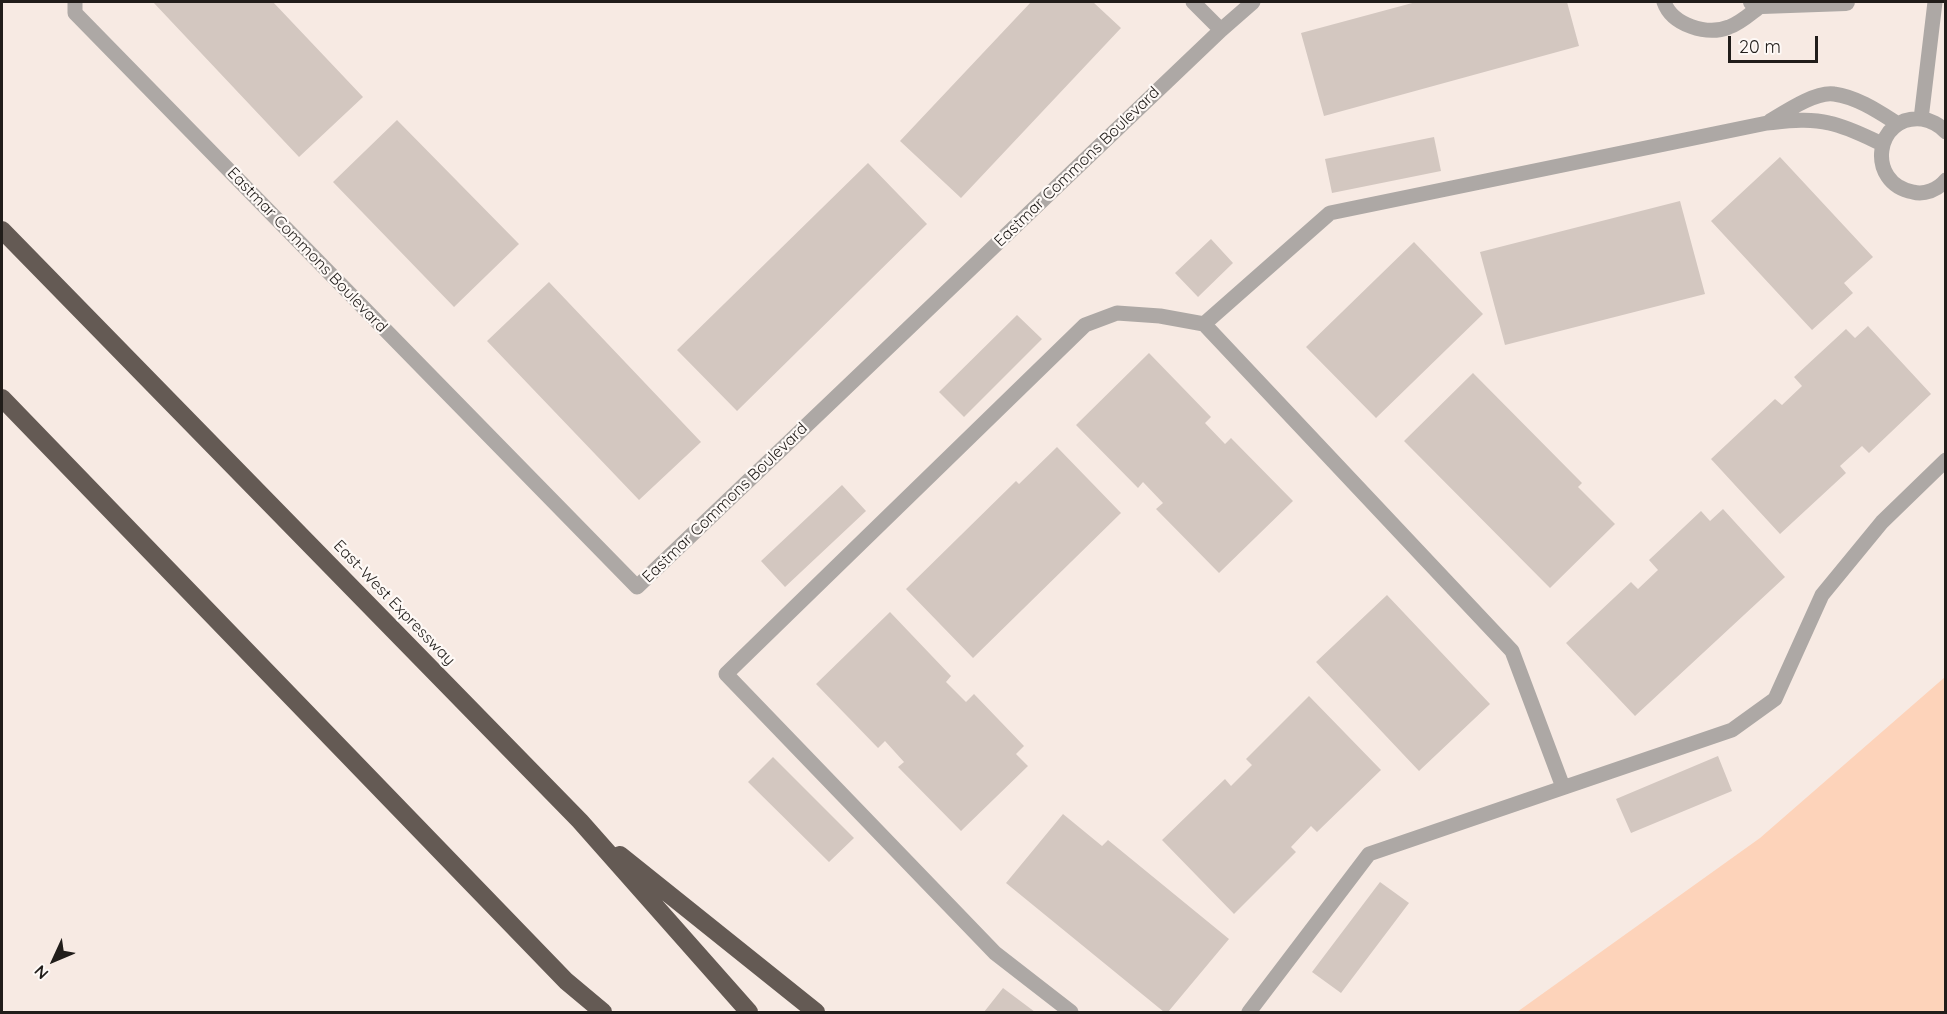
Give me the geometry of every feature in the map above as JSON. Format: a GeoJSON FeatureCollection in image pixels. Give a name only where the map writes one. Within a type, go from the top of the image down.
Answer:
{"type":"FeatureCollection","features":[{"type":"Feature","properties":{"kind":"highway","name":"East-West Expressway"},"geometry":{"type":"LineString","coordinates":[[2,230],[580,821],[749,1012]]}},
{"type":"Feature","properties":{"kind":"highway"},"geometry":{"type":"LineString","coordinates":[[2,398],[566,981],[603,1012]]}},
{"type":"Feature","properties":{"kind":"highway"},"geometry":{"type":"LineString","coordinates":[[580,821],[816,1012]]}},
{"type":"Feature","properties":{"kind":"highway"},"geometry":{"type":"LineString","coordinates":[[566,981],[586,1012]]}},
{"type":"Feature","properties":{"kind":"street"},"geometry":{"type":"LineString","coordinates":[[1756,3],[1846,2]]}},
{"type":"Feature","properties":{"kind":"lane","name":"Eastmar Commons Boulevard"},"geometry":{"type":"LineString","coordinates":[[75,2],[75,13],[637,587],[1253,2]]}},
{"type":"Feature","properties":{"kind":"lane"},"geometry":{"type":"LineString","coordinates":[[1193,2],[1221,30]]}},
{"type":"Feature","properties":{"kind":"lane"},"geometry":{"type":"LineString","coordinates":[[1664,2],[1666,8],[1682,23],[1702,30],[1730,27],[1756,3]]}},
{"type":"Feature","properties":{"kind":"lane"},"geometry":{"type":"LineString","coordinates":[[1921,119],[1935,2]]}},
{"type":"Feature","properties":{"kind":"lane"},"geometry":{"type":"LineString","coordinates":[[1767,123],[1803,101],[1832,93],[1866,105],[1898,124]]}},
{"type":"Feature","properties":{"kind":"lane"},"geometry":{"type":"LineString","coordinates":[[1944,184],[1930,191],[1917,193],[1903,190],[1892,183],[1884,171],[1880,158],[1882,144],[1889,132],[1898,124],[1914,119],[1929,120],[1946,132]]}},
{"type":"Feature","properties":{"kind":"lane"},"geometry":{"type":"LineString","coordinates":[[1204,324],[1330,213],[1767,123],[1800,120],[1827,122],[1852,130],[1882,144]]}},
{"type":"Feature","properties":{"kind":"lane"},"geometry":{"type":"LineString","coordinates":[[1071,1012],[995,953],[726,674],[1085,325],[1118,314],[1160,316],[1204,324],[1512,651],[1563,787]]}},
{"type":"Feature","properties":{"kind":"lane"},"geometry":{"type":"LineString","coordinates":[[1249,1012],[1369,854],[1732,729],[1775,699],[1822,595],[1882,522],[1946,460]]}},
{"type":"Feature","properties":{"kind":"shaded area"},"geometry":{"type":"Polygon","coordinates":[[[1945,677],[1945,1012],[1517,1012],[1760,838],[1945,677]]]}},
{"type":"Feature","properties":{"kind":"building"},"geometry":{"type":"Polygon","coordinates":[[[153,2],[273,2],[363,97],[299,157],[153,2]]]}},
{"type":"Feature","properties":{"kind":"building"},"geometry":{"type":"Polygon","coordinates":[[[1031,2],[1093,2],[1121,28],[961,198],[900,141],[1031,2]]]}},
{"type":"Feature","properties":{"kind":"building"},"geometry":{"type":"Polygon","coordinates":[[[1416,2],[1567,2],[1579,46],[1324,116],[1301,33],[1416,2]]]}},
{"type":"Feature","properties":{"kind":"building"},"geometry":{"type":"Polygon","coordinates":[[[397,120],[519,244],[454,307],[333,182],[397,120]]]}},
{"type":"Feature","properties":{"kind":"building"},"geometry":{"type":"Polygon","coordinates":[[[1434,137],[1441,171],[1332,193],[1325,159],[1434,137]]]}},
{"type":"Feature","properties":{"kind":"building"},"geometry":{"type":"Polygon","coordinates":[[[1780,157],[1873,257],[1844,283],[1853,293],[1812,330],[1711,221],[1780,157]]]}},
{"type":"Feature","properties":{"kind":"building"},"geometry":{"type":"Polygon","coordinates":[[[868,163],[927,224],[737,411],[677,350],[868,163]]]}},
{"type":"Feature","properties":{"kind":"building"},"geometry":{"type":"Polygon","coordinates":[[[1680,201],[1705,294],[1505,345],[1480,252],[1680,201]]]}},
{"type":"Feature","properties":{"kind":"building"},"geometry":{"type":"Polygon","coordinates":[[[1211,239],[1233,263],[1198,297],[1175,273],[1211,239]]]}},
{"type":"Feature","properties":{"kind":"building"},"geometry":{"type":"Polygon","coordinates":[[[1414,242],[1483,314],[1376,418],[1306,347],[1414,242]]]}},
{"type":"Feature","properties":{"kind":"building"},"geometry":{"type":"Polygon","coordinates":[[[549,282],[701,442],[639,500],[487,341],[549,282]]]}},
{"type":"Feature","properties":{"kind":"building"},"geometry":{"type":"Polygon","coordinates":[[[1017,315],[1042,339],[964,417],[939,392],[1017,315]]]}},
{"type":"Feature","properties":{"kind":"building"},"geometry":{"type":"Polygon","coordinates":[[[1868,326],[1931,394],[1869,453],[1862,446],[1840,466],[1846,473],[1780,534],[1711,459],[1775,399],[1782,405],[1802,386],[1794,377],[1846,329],[1855,338],[1868,326]]]}},
{"type":"Feature","properties":{"kind":"building"},"geometry":{"type":"Polygon","coordinates":[[[1149,353],[1211,417],[1205,423],[1225,444],[1231,438],[1293,501],[1219,573],[1156,509],[1163,503],[1143,482],[1138,488],[1076,425],[1149,353]]]}},
{"type":"Feature","properties":{"kind":"building"},"geometry":{"type":"Polygon","coordinates":[[[1473,373],[1582,483],[1578,487],[1615,524],[1550,588],[1404,441],[1473,373]]]}},
{"type":"Feature","properties":{"kind":"building"},"geometry":{"type":"Polygon","coordinates":[[[1057,447],[1121,513],[973,658],[906,589],[1016,481],[1019,484],[1057,447]]]}},
{"type":"Feature","properties":{"kind":"building"},"geometry":{"type":"Polygon","coordinates":[[[842,485],[866,511],[785,587],[761,561],[842,485]]]}},
{"type":"Feature","properties":{"kind":"building"},"geometry":{"type":"Polygon","coordinates":[[[1723,509],[1785,577],[1635,716],[1566,643],[1631,582],[1638,589],[1658,570],[1649,560],[1701,511],[1710,521],[1723,509]]]}},
{"type":"Feature","properties":{"kind":"building"},"geometry":{"type":"Polygon","coordinates":[[[1387,595],[1490,704],[1419,771],[1316,662],[1387,595]]]}},
{"type":"Feature","properties":{"kind":"building"},"geometry":{"type":"Polygon","coordinates":[[[890,612],[951,676],[946,682],[966,702],[974,694],[1024,746],[1016,754],[1028,766],[961,831],[898,767],[904,762],[885,741],[878,748],[816,684],[890,612]]]}},
{"type":"Feature","properties":{"kind":"building"},"geometry":{"type":"Polygon","coordinates":[[[1309,696],[1381,770],[1317,832],[1311,826],[1291,847],[1296,852],[1234,914],[1162,840],[1225,779],[1231,786],[1252,765],[1246,759],[1309,696]]]}},
{"type":"Feature","properties":{"kind":"building"},"geometry":{"type":"Polygon","coordinates":[[[1718,756],[1732,791],[1631,833],[1616,799],[1718,756]]]}},
{"type":"Feature","properties":{"kind":"building"},"geometry":{"type":"Polygon","coordinates":[[[773,757],[854,838],[829,862],[748,782],[773,757]]]}},
{"type":"Feature","properties":{"kind":"building"},"geometry":{"type":"Polygon","coordinates":[[[1063,814],[1102,846],[1108,840],[1229,939],[1168,1012],[1164,1012],[1006,883],[1063,814]]]}},
{"type":"Feature","properties":{"kind":"building"},"geometry":{"type":"Polygon","coordinates":[[[1380,882],[1409,903],[1341,993],[1312,972],[1380,882]]]}},
{"type":"Feature","properties":{"kind":"building"},"geometry":{"type":"Polygon","coordinates":[[[1003,988],[1035,1012],[984,1012],[1003,988]]]}}]}
